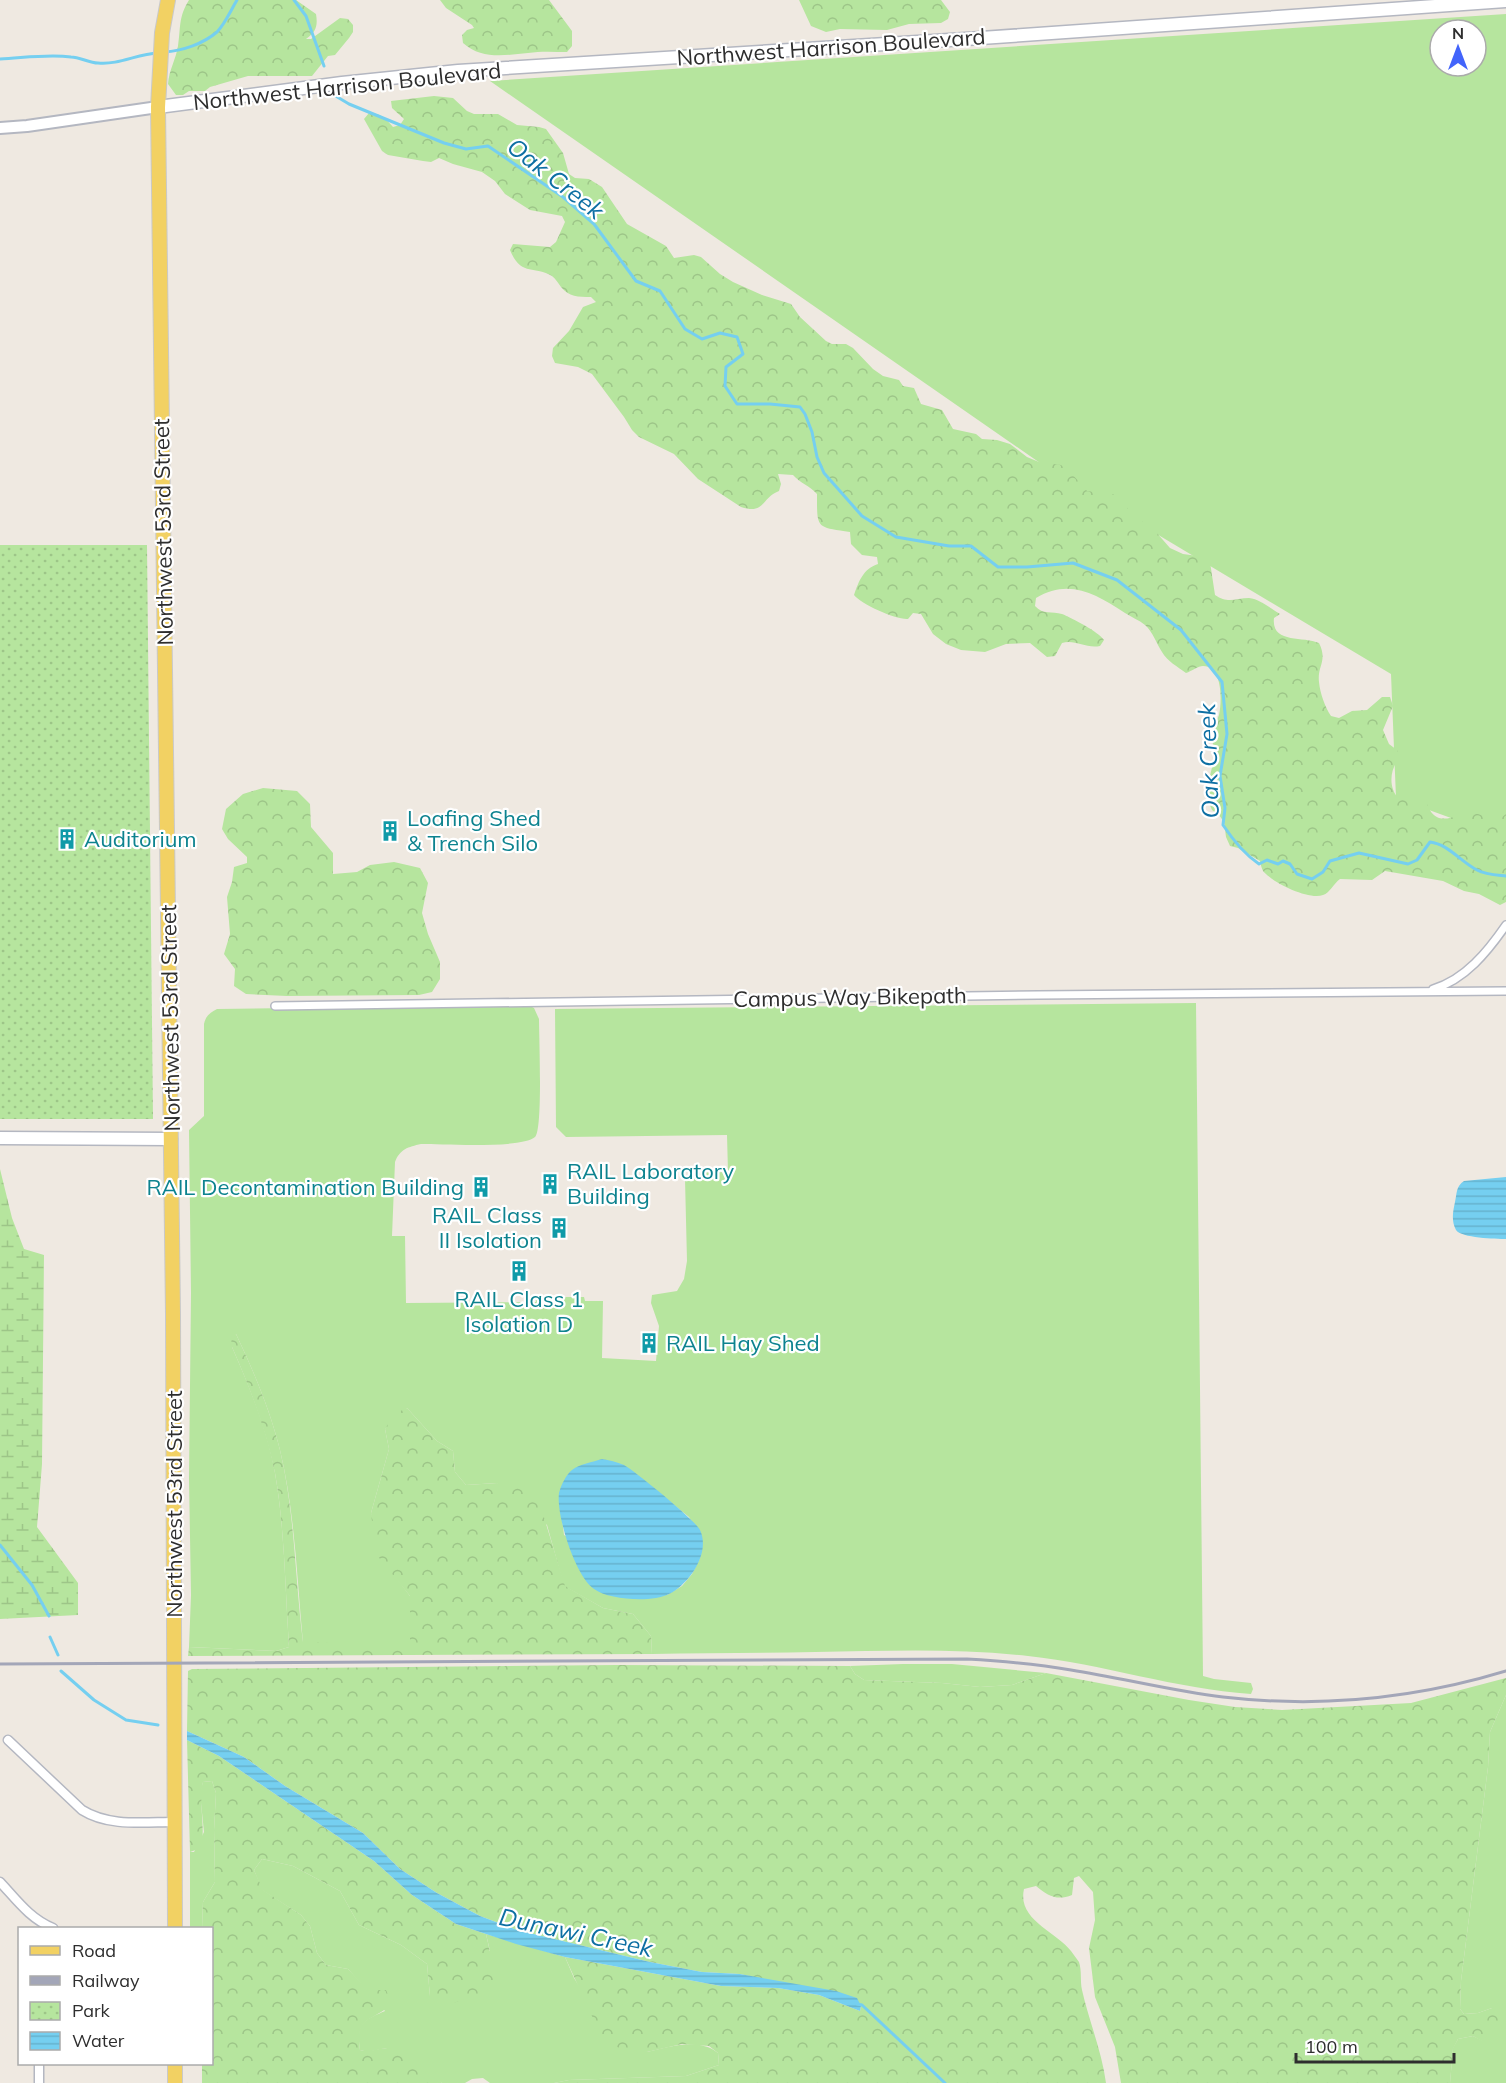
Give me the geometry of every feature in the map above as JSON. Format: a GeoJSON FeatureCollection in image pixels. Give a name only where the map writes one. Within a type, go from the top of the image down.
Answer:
{"type":"FeatureCollection","features":[{"type":"Feature","properties":{"kind":"main road","name":"Northwest 53rd Street"},"geometry":{"type":"LineString","coordinates":[[168,0],[162,33],[158,107],[174,1332],[175,1927]]}},
{"type":"Feature","properties":{"kind":"main road","name":"Northwest Harrison Boulevard"},"geometry":{"type":"LineString","coordinates":[[158,107],[353,81],[458,71],[981,38],[1506,1]]}},
{"type":"Feature","properties":{"kind":"main road"},"geometry":{"type":"LineString","coordinates":[[0,1138],[171,1139]]}},
{"type":"Feature","properties":{"kind":"main road"},"geometry":{"type":"LineString","coordinates":[[175,2065],[175,2083]]}},
{"type":"Feature","properties":{"kind":"street"},"geometry":{"type":"LineString","coordinates":[[0,128],[158,107]]}},
{"type":"Feature","properties":{"kind":"street","name":"Campus Way Bikepath"},"geometry":{"type":"LineString","coordinates":[[1425,991],[1445,986],[1459,978],[1497,938],[1506,925]]}},
{"type":"Feature","properties":{"kind":"street","name":"Campus Way Bikepath"},"geometry":{"type":"LineString","coordinates":[[275,1006],[1506,991]]}},
{"type":"Feature","properties":{"kind":"street"},"geometry":{"type":"LineString","coordinates":[[8,1740],[82,1810],[95,1818],[107,1822],[175,1822]]}},
{"type":"Feature","properties":{"kind":"street"},"geometry":{"type":"LineString","coordinates":[[0,1882],[41,1926]]}},
{"type":"Feature","properties":{"kind":"street"},"geometry":{"type":"LineString","coordinates":[[39,2065],[39,2083]]}},
{"type":"Feature","properties":{"kind":"green space"},"geometry":{"type":"Polygon","coordinates":[[[189,0],[296,0],[316,14],[316,28],[306,39],[311,39],[340,18],[348,19],[353,25],[353,32],[335,55],[328,56],[312,76],[248,76],[210,87],[205,91],[189,91],[183,95],[176,95],[168,84],[177,51],[181,17],[189,0]]]}},
{"type":"Feature","properties":{"kind":"green space"},"geometry":{"type":"Polygon","coordinates":[[[440,0],[549,0],[572,31],[572,46],[567,52],[494,55],[478,52],[463,43],[462,35],[474,28],[472,25],[446,8],[440,0]]]}},
{"type":"Feature","properties":{"kind":"green space"},"geometry":{"type":"Polygon","coordinates":[[[799,0],[941,0],[950,12],[948,19],[941,23],[909,24],[887,30],[840,29],[826,32],[811,26],[799,0]]]}},
{"type":"Feature","properties":{"kind":"green space"},"geometry":{"type":"Polygon","coordinates":[[[1506,14],[1506,838],[1396,798],[1391,674],[1053,472],[490,81],[1428,19],[1428,78],[1488,78],[1488,18],[1445,18],[1506,14]]]}},
{"type":"Feature","properties":{"kind":"green space"},"geometry":{"type":"Polygon","coordinates":[[[434,96],[453,98],[467,111],[474,114],[498,114],[517,125],[546,129],[563,153],[569,174],[575,178],[589,179],[602,187],[627,224],[666,246],[674,258],[694,255],[701,257],[733,282],[762,295],[791,304],[800,317],[826,341],[832,344],[846,344],[883,376],[899,380],[903,386],[914,388],[921,404],[942,410],[953,429],[976,434],[982,439],[1010,444],[1027,457],[1039,462],[1061,465],[1087,491],[1117,495],[1132,514],[1156,532],[1170,548],[1183,554],[1205,557],[1210,562],[1215,595],[1228,600],[1249,598],[1257,600],[1280,614],[1274,618],[1274,626],[1278,632],[1289,638],[1319,643],[1323,654],[1319,676],[1320,686],[1331,716],[1339,718],[1352,711],[1367,710],[1382,697],[1390,697],[1393,706],[1383,730],[1389,744],[1397,750],[1400,757],[1394,767],[1392,778],[1393,788],[1398,798],[1427,804],[1439,818],[1476,813],[1493,819],[1506,814],[1506,902],[1500,905],[1479,894],[1464,891],[1443,881],[1385,871],[1372,880],[1340,879],[1325,894],[1317,896],[1301,893],[1285,886],[1265,873],[1260,861],[1230,846],[1224,822],[1212,810],[1209,803],[1207,788],[1216,751],[1210,737],[1219,715],[1221,702],[1218,678],[1210,668],[1201,666],[1186,673],[1167,658],[1143,623],[1104,600],[1071,589],[1048,592],[1036,598],[1035,606],[1044,612],[1062,614],[1091,629],[1104,640],[1100,646],[1062,643],[1055,656],[1047,657],[1030,643],[1006,644],[985,652],[961,650],[946,644],[933,634],[921,614],[913,613],[908,619],[895,617],[871,607],[854,595],[865,572],[878,564],[877,557],[862,555],[851,544],[850,532],[830,529],[821,524],[817,514],[817,494],[793,475],[778,474],[781,484],[779,491],[759,507],[749,509],[741,507],[698,479],[674,454],[639,437],[592,374],[578,367],[555,363],[552,356],[553,348],[569,331],[583,307],[596,302],[591,297],[571,295],[553,277],[523,267],[510,250],[513,244],[550,247],[556,242],[565,222],[562,216],[530,210],[505,194],[495,181],[482,172],[439,158],[431,162],[388,155],[382,151],[364,119],[369,113],[373,113],[382,117],[393,127],[400,125],[404,119],[392,108],[391,101],[434,96]]]}},
{"type":"Feature","properties":{"kind":"green space"},"geometry":{"type":"Polygon","coordinates":[[[0,545],[147,545],[153,1119],[0,1119],[0,545]]]}},
{"type":"Feature","properties":{"kind":"green space"},"geometry":{"type":"Polygon","coordinates":[[[263,788],[297,791],[310,804],[311,827],[333,853],[333,874],[357,872],[370,865],[394,862],[420,868],[428,883],[422,913],[440,962],[440,979],[432,992],[419,995],[287,996],[246,994],[234,986],[235,969],[224,954],[230,934],[227,897],[234,867],[247,863],[247,857],[228,839],[222,829],[226,809],[243,794],[263,788]]]}},
{"type":"Feature","properties":{"kind":"green space"},"geometry":{"type":"Polygon","coordinates":[[[1196,1003],[1203,1676],[1251,1683],[1253,1689],[1251,1694],[1195,1687],[1056,1660],[1001,1653],[922,1651],[652,1654],[651,1636],[633,1614],[603,1608],[564,1586],[547,1525],[497,1483],[466,1485],[455,1472],[453,1451],[437,1441],[407,1408],[385,1429],[389,1449],[371,1513],[398,1580],[410,1596],[410,1647],[303,1643],[292,1522],[280,1450],[261,1391],[236,1334],[232,1347],[263,1425],[275,1473],[283,1538],[289,1647],[276,1651],[189,1647],[191,1293],[189,1130],[204,1116],[204,1024],[206,1018],[217,1009],[528,1005],[534,1008],[539,1019],[540,1081],[539,1118],[535,1137],[527,1141],[498,1144],[421,1144],[405,1149],[395,1162],[392,1236],[405,1236],[406,1303],[536,1302],[536,1297],[584,1297],[585,1301],[603,1301],[602,1358],[656,1361],[659,1326],[651,1303],[652,1295],[677,1291],[684,1279],[687,1261],[685,1179],[692,1173],[728,1172],[727,1135],[566,1137],[556,1127],[555,1009],[1196,1003]],[[602,1459],[559,1494],[564,1535],[667,1595],[682,1586],[692,1574],[700,1558],[702,1539],[689,1517],[624,1466],[602,1459]]]}},
{"type":"Feature","properties":{"kind":"green space"},"geometry":{"type":"Polygon","coordinates":[[[0,1169],[12,1218],[24,1249],[44,1255],[42,1464],[37,1527],[78,1583],[78,1615],[0,1619],[0,1169]]]}},
{"type":"Feature","properties":{"kind":"green space"},"geometry":{"type":"Polygon","coordinates":[[[236,1334],[261,1391],[280,1450],[292,1522],[303,1642],[410,1646],[410,1596],[376,1554],[371,1513],[389,1449],[385,1429],[394,1414],[407,1408],[437,1441],[453,1451],[455,1472],[466,1485],[497,1483],[536,1491],[565,1586],[603,1608],[633,1614],[651,1636],[652,1654],[188,1656],[189,1647],[276,1651],[289,1647],[283,1538],[275,1473],[257,1409],[232,1347],[231,1337],[236,1334]]]}},
{"type":"Feature","properties":{"kind":"green space"},"geometry":{"type":"Polygon","coordinates":[[[952,1664],[1046,1673],[1012,1685],[980,1687],[864,1680],[855,1674],[850,1666],[952,1664]]]}},
{"type":"Feature","properties":{"kind":"green space"},"geometry":{"type":"Polygon","coordinates":[[[617,1665],[850,1666],[855,1674],[864,1680],[980,1687],[1012,1685],[1046,1673],[1189,1700],[1235,1707],[1282,1710],[1411,1703],[1506,1678],[1506,1695],[1490,1732],[1488,1767],[1461,1981],[1460,2009],[1464,2014],[1478,2013],[1492,2008],[1502,2012],[1501,2031],[1494,2041],[1485,2043],[1473,2036],[1458,2039],[1453,2049],[1450,2083],[1121,2083],[1115,2047],[1095,1997],[1089,1948],[1095,1920],[1093,1892],[1079,1876],[1074,1878],[1072,1895],[1062,1898],[1053,1896],[1036,1886],[1024,1889],[1023,1900],[1032,1917],[1064,1944],[1079,1962],[1082,1990],[1102,2060],[1106,2083],[554,2083],[569,2080],[686,2076],[719,2065],[718,2053],[709,2046],[682,2044],[647,2052],[623,2051],[601,2036],[565,1957],[721,1986],[778,1988],[819,1995],[860,2011],[861,2006],[740,1974],[702,1972],[650,1962],[517,1930],[480,1916],[437,1893],[400,1869],[363,1833],[285,1786],[244,1757],[187,1731],[188,1671],[192,1669],[617,1665]]]}},
{"type":"Feature","properties":{"kind":"green space"},"geometry":{"type":"Polygon","coordinates":[[[1506,1695],[1506,2083],[1450,2083],[1453,2048],[1458,2039],[1473,2036],[1485,2042],[1492,2008],[1478,2013],[1464,2014],[1460,2009],[1461,1981],[1488,1767],[1490,1732],[1506,1695]]]}},
{"type":"Feature","properties":{"kind":"green space"},"geometry":{"type":"Polygon","coordinates":[[[187,1740],[219,1756],[374,1861],[412,1895],[456,1924],[486,1934],[497,1983],[490,1996],[445,2004],[430,1996],[427,1964],[401,1945],[359,1925],[340,1891],[293,1866],[262,1859],[254,1870],[263,1890],[301,1915],[310,1926],[317,1953],[326,1965],[348,1969],[368,1990],[386,1990],[392,2003],[363,2025],[359,2038],[360,2050],[388,2048],[406,2051],[419,2059],[442,2083],[202,2083],[202,2065],[213,2065],[213,1927],[202,1927],[203,1902],[215,1882],[216,1793],[212,1781],[203,1782],[201,1848],[190,1852],[187,1740]]]}},
{"type":"Feature","properties":{"kind":"green space"},"geometry":{"type":"Polygon","coordinates":[[[212,1781],[216,1793],[215,1882],[203,1902],[202,1927],[190,1927],[190,1852],[194,1852],[204,1832],[200,1793],[203,1782],[212,1781]]]}},
{"type":"Feature","properties":{"kind":"green space"},"geometry":{"type":"Polygon","coordinates":[[[262,1859],[293,1866],[340,1891],[359,1925],[401,1945],[427,1964],[430,1996],[490,1951],[486,1934],[565,1957],[584,1994],[647,2052],[674,2046],[702,2045],[718,2053],[719,2065],[686,2076],[569,2080],[554,2083],[490,2083],[483,2078],[472,2079],[465,2083],[442,2083],[386,2048],[368,2052],[360,2050],[359,2034],[362,2024],[385,2011],[348,1969],[326,1965],[317,1953],[310,1926],[301,1915],[262,1890],[254,1870],[262,1859]]]}},
{"type":"Feature","properties":{"kind":"water"},"geometry":{"type":"Polygon","coordinates":[[[1506,1177],[1506,1239],[1459,1233],[1453,1223],[1453,1212],[1457,1190],[1461,1183],[1506,1177]]]}},
{"type":"Feature","properties":{"kind":"water"},"geometry":{"type":"Polygon","coordinates":[[[602,1459],[619,1463],[630,1469],[677,1507],[700,1530],[703,1548],[696,1567],[684,1583],[669,1594],[652,1599],[610,1596],[594,1589],[580,1572],[564,1530],[559,1493],[564,1480],[572,1470],[602,1459]]]}},
{"type":"Feature","properties":{"kind":"water"},"geometry":{"type":"Polygon","coordinates":[[[187,1731],[244,1757],[285,1786],[363,1833],[400,1869],[437,1893],[480,1916],[517,1930],[650,1962],[702,1972],[740,1974],[836,1991],[857,1998],[861,2006],[860,2011],[819,1995],[778,1988],[721,1986],[565,1957],[456,1924],[412,1895],[374,1861],[219,1756],[187,1740],[187,1731]]]}},
{"type":"Feature","properties":{"kind":"waterway","name":"Oak Creek"},"geometry":{"type":"LineString","coordinates":[[164,52],[192,46],[217,32],[237,0]]}},
{"type":"Feature","properties":{"kind":"waterway","name":"Oak Creek"},"geometry":{"type":"LineString","coordinates":[[294,0],[306,16],[324,66]]}},
{"type":"Feature","properties":{"kind":"waterway","name":"Oak Creek"},"geometry":{"type":"LineString","coordinates":[[0,59],[62,56],[106,63],[158,53]]}},
{"type":"Feature","properties":{"kind":"waterway","name":"Oak Creek"},"geometry":{"type":"LineString","coordinates":[[334,95],[349,104],[444,143],[466,149],[488,146],[563,197],[594,224],[636,281],[660,291],[685,329],[702,339],[720,333],[737,337],[743,354],[726,367],[725,386],[737,404],[800,407],[812,432],[817,457],[824,473],[862,516],[896,537],[949,546],[971,546],[998,567],[1073,563],[1117,580],[1181,630],[1222,682],[1227,734],[1220,776],[1225,808],[1223,825],[1248,856],[1259,864],[1267,860],[1278,864],[1283,861],[1290,864],[1297,874],[1312,879],[1323,872],[1330,861],[1359,853],[1408,864],[1417,860],[1430,842],[1443,846],[1480,872],[1506,876]]}},
{"type":"Feature","properties":{"kind":"waterway","name":"Dunawi Creek"},"geometry":{"type":"LineString","coordinates":[[0,1545],[32,1585],[49,1616]]}},
{"type":"Feature","properties":{"kind":"waterway","name":"Dunawi Creek"},"geometry":{"type":"LineString","coordinates":[[50,1637],[58,1655]]}},
{"type":"Feature","properties":{"kind":"waterway","name":"Dunawi Creek"},"geometry":{"type":"LineString","coordinates":[[61,1671],[94,1700],[126,1720],[158,1725]]}},
{"type":"Feature","properties":{"kind":"waterway","name":"Dunawi Creek"},"geometry":{"type":"LineString","coordinates":[[857,2004],[862,2005],[945,2083]]}},
{"type":"Feature","properties":{"kind":"railway"},"geometry":{"type":"LineString","coordinates":[[0,1664],[967,1659],[1058,1668],[1223,1697],[1294,1702],[1366,1699],[1401,1694],[1471,1681],[1506,1671]]}},
{"type":"Feature","properties":{"kind":"place","name":"Loafing Shed & Trench Silo"},"geometry":{"type":"Point","coordinates":[390,831]}},
{"type":"Feature","properties":{"kind":"place","name":"Auditorium"},"geometry":{"type":"Point","coordinates":[67,839]}},
{"type":"Feature","properties":{"kind":"place","name":"RAIL Laboratory Building"},"geometry":{"type":"Point","coordinates":[550,1184]}},
{"type":"Feature","properties":{"kind":"place","name":"RAIL Decontamination Building"},"geometry":{"type":"Point","coordinates":[481,1187]}},
{"type":"Feature","properties":{"kind":"place","name":"RAIL Class II Isolation"},"geometry":{"type":"Point","coordinates":[559,1228]}},
{"type":"Feature","properties":{"kind":"place","name":"RAIL Class 1 Isolation D"},"geometry":{"type":"Point","coordinates":[519,1271]}},
{"type":"Feature","properties":{"kind":"place","name":"RAIL Hay Shed"},"geometry":{"type":"Point","coordinates":[649,1343]}}]}
